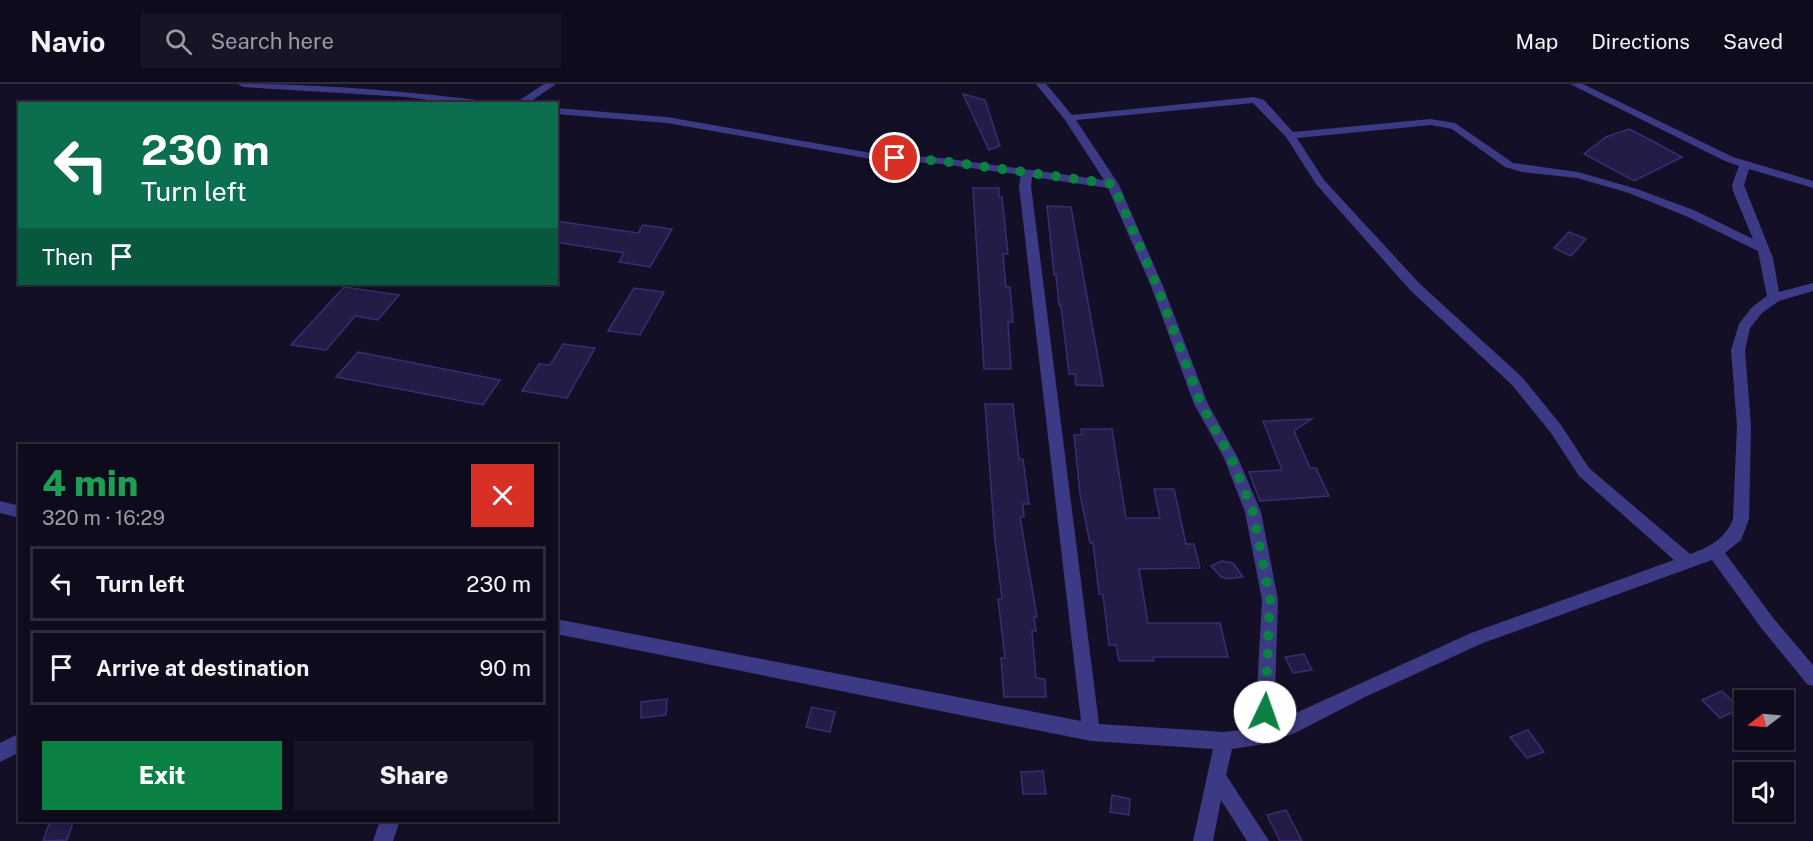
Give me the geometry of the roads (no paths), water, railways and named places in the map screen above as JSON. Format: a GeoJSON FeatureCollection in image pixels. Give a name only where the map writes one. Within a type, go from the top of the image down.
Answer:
{"type":"FeatureCollection","features":[{"type":"Feature","properties":{"kind":"street"},"geometry":{"type":"LineString","coordinates":[[243,84],[406,94],[469,102]]}},
{"type":"Feature","properties":{"kind":"street"},"geometry":{"type":"LineString","coordinates":[[406,94],[415,84]]}},
{"type":"Feature","properties":{"kind":"street"},"geometry":{"type":"LineString","coordinates":[[522,102],[551,84]]}},
{"type":"Feature","properties":{"kind":"street"},"geometry":{"type":"LineString","coordinates":[[1041,84],[1069,118],[1113,184],[1157,286],[1201,404],[1231,458],[1253,512],[1270,600],[1263,735]]}},
{"type":"Feature","properties":{"kind":"street"},"geometry":{"type":"LineString","coordinates":[[1575,84],[1745,165],[1813,185]]}},
{"type":"Feature","properties":{"kind":"street"},"geometry":{"type":"LineString","coordinates":[[1069,118],[1254,100],[1260,102],[1290,135],[1320,182],[1415,286],[1517,381],[1556,429],[1584,472],[1689,563]]}},
{"type":"Feature","properties":{"kind":"street"},"geometry":{"type":"LineString","coordinates":[[558,111],[667,120],[871,156],[942,161],[1113,184]]}},
{"type":"Feature","properties":{"kind":"street"},"geometry":{"type":"LineString","coordinates":[[1290,135],[1431,122],[1455,126],[1509,165],[1522,169],[1578,175],[1634,191],[1692,214],[1761,248]]}},
{"type":"Feature","properties":{"kind":"street"},"geometry":{"type":"LineString","coordinates":[[1745,165],[1738,185],[1739,191],[1767,258],[1774,298]]}},
{"type":"Feature","properties":{"kind":"street"},"geometry":{"type":"LineString","coordinates":[[1027,172],[1025,186],[1091,732]]}},
{"type":"Feature","properties":{"kind":"street"},"geometry":{"type":"LineString","coordinates":[[558,626],[1091,732],[1224,741],[1263,735],[1288,727],[1359,691],[1477,638],[1715,552],[1734,535],[1742,519],[1744,426],[1738,350],[1744,327],[1757,310],[1774,298],[1813,288]]}},
{"type":"Feature","properties":{"kind":"street"},"geometry":{"type":"LineString","coordinates":[[0,507],[18,512]]}},
{"type":"Feature","properties":{"kind":"street"},"geometry":{"type":"LineString","coordinates":[[1715,552],[1768,624],[1813,678]]}},
{"type":"Feature","properties":{"kind":"street"},"geometry":{"type":"LineString","coordinates":[[1203,841],[1224,741]]}},
{"type":"Feature","properties":{"kind":"street"},"geometry":{"type":"LineString","coordinates":[[0,753],[18,743]]}},
{"type":"Feature","properties":{"kind":"street"},"geometry":{"type":"LineString","coordinates":[[1217,777],[1259,841]]}},
{"type":"Feature","properties":{"kind":"street"},"geometry":{"type":"LineString","coordinates":[[383,841],[389,822]]}}]}
